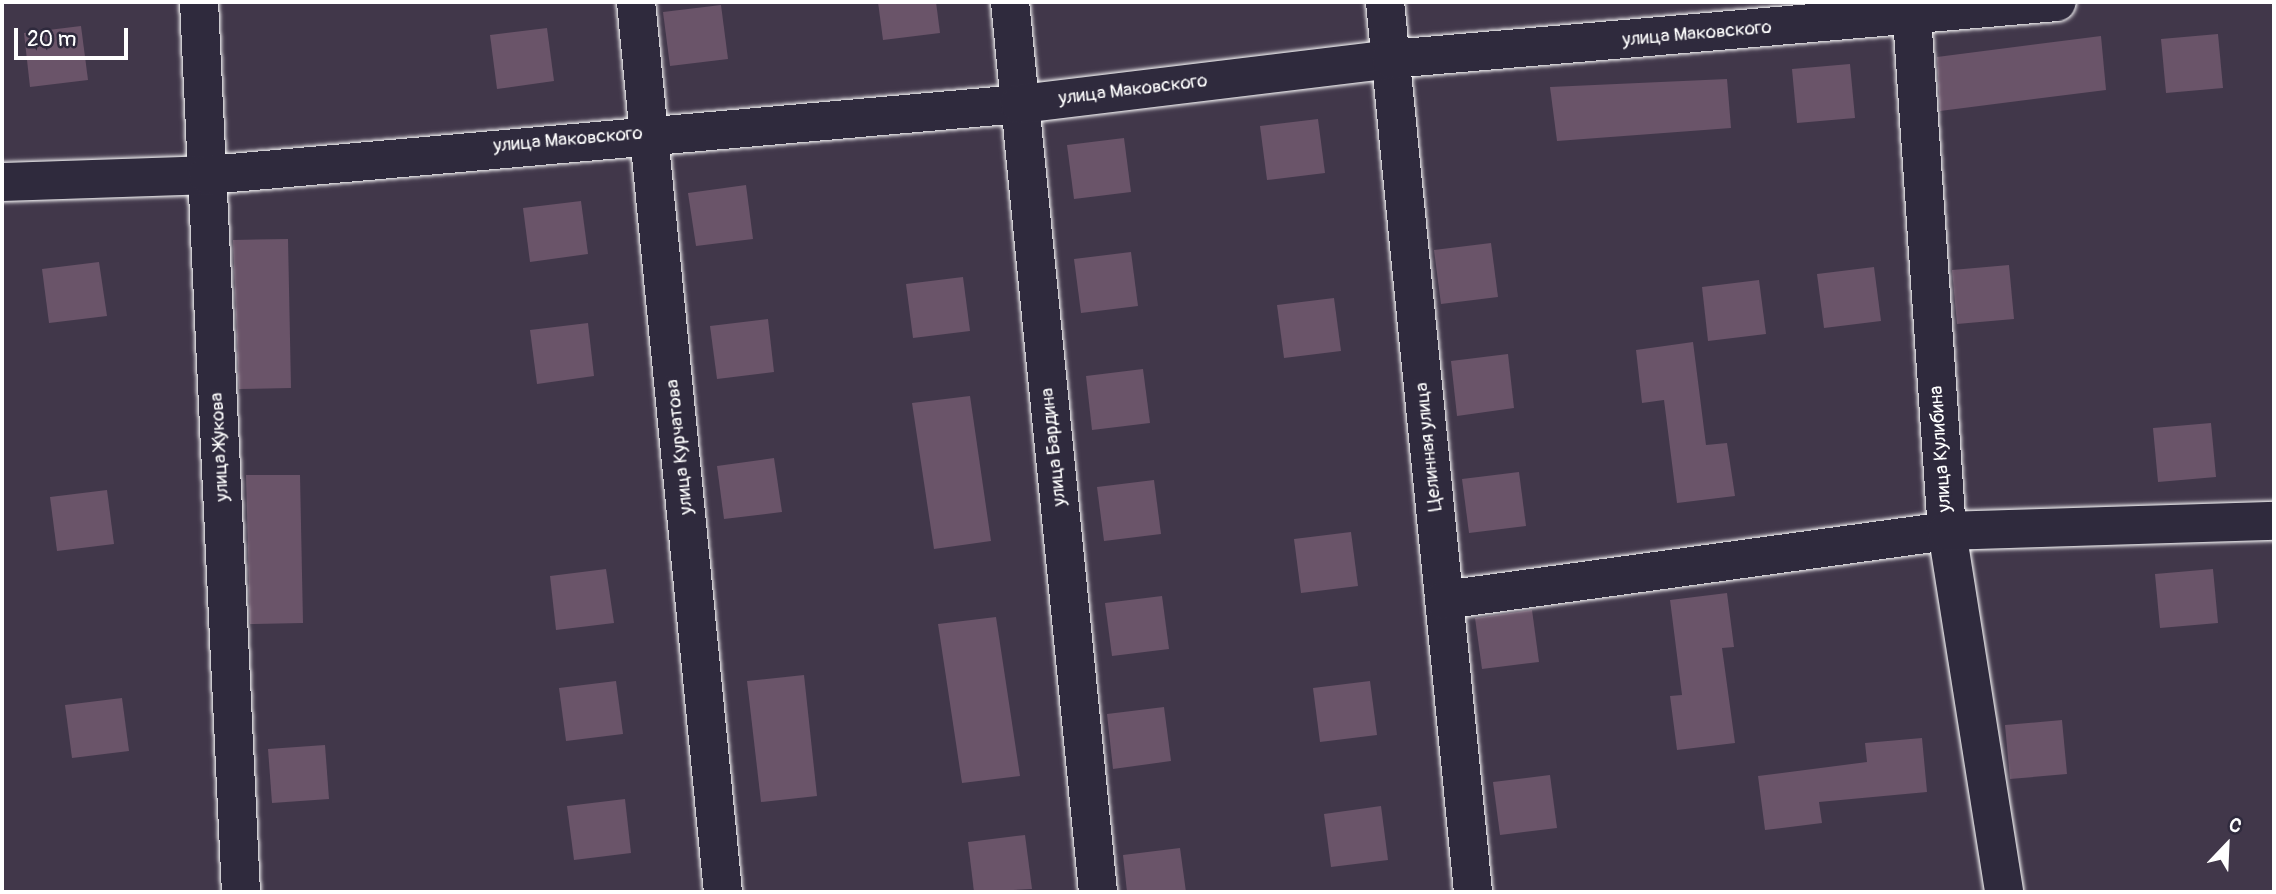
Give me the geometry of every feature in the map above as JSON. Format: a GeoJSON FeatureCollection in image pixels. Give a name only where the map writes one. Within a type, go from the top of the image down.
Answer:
{"type":"FeatureCollection","features":[{"type":"Feature","properties":{"kind":"street","name":"улица Жукова"},"geometry":{"type":"LineString","coordinates":[[199,2],[241,892]]}},
{"type":"Feature","properties":{"kind":"street","name":"улица Курчатова"},"geometry":{"type":"LineString","coordinates":[[636,2],[723,892]]}},
{"type":"Feature","properties":{"kind":"street","name":"улица Бардина"},"geometry":{"type":"LineString","coordinates":[[1010,2],[1098,892]]}},
{"type":"Feature","properties":{"kind":"street","name":"Целинная улица"},"geometry":{"type":"LineString","coordinates":[[1385,2],[1473,892]]}},
{"type":"Feature","properties":{"kind":"street","name":"улица Маковского"},"geometry":{"type":"LineString","coordinates":[[2,182],[208,175],[649,133],[1020,104],[1391,60],[1912,9],[2057,2]]}},
{"type":"Feature","properties":{"kind":"street","name":"улица Кулибина"},"geometry":{"type":"LineString","coordinates":[[1912,9],[1947,531],[2004,892]]}},
{"type":"Feature","properties":{"kind":"street"},"geometry":{"type":"LineString","coordinates":[[1444,600],[1947,531],[2274,521]]}},
{"type":"Feature","properties":{"kind":"building"},"geometry":{"type":"Polygon","coordinates":[[[878,2],[936,2],[940,33],[883,40],[878,2]]]}},
{"type":"Feature","properties":{"kind":"building"},"geometry":{"type":"Polygon","coordinates":[[[721,5],[728,59],[670,66],[663,12],[721,5]]]}},
{"type":"Feature","properties":{"kind":"building"},"geometry":{"type":"Polygon","coordinates":[[[81,26],[88,80],[30,87],[24,33],[81,26]]]}},
{"type":"Feature","properties":{"kind":"building"},"geometry":{"type":"Polygon","coordinates":[[[547,28],[554,81],[497,89],[490,35],[547,28]]]}},
{"type":"Feature","properties":{"kind":"building"},"geometry":{"type":"Polygon","coordinates":[[[2218,34],[2223,88],[2166,93],[2161,39],[2218,34]]]}},
{"type":"Feature","properties":{"kind":"building"},"geometry":{"type":"Polygon","coordinates":[[[2101,36],[2106,90],[1940,111],[1937,57],[2101,36]]]}},
{"type":"Feature","properties":{"kind":"building"},"geometry":{"type":"Polygon","coordinates":[[[1850,64],[1855,118],[1797,123],[1792,69],[1850,64]]]}},
{"type":"Feature","properties":{"kind":"building"},"geometry":{"type":"Polygon","coordinates":[[[1727,79],[1731,128],[1557,141],[1550,87],[1727,79]]]}},
{"type":"Feature","properties":{"kind":"building"},"geometry":{"type":"Polygon","coordinates":[[[1318,119],[1325,173],[1267,180],[1260,126],[1318,119]]]}},
{"type":"Feature","properties":{"kind":"building"},"geometry":{"type":"Polygon","coordinates":[[[1124,138],[1131,192],[1074,199],[1067,145],[1124,138]]]}},
{"type":"Feature","properties":{"kind":"building"},"geometry":{"type":"Polygon","coordinates":[[[746,185],[753,239],[696,246],[688,193],[746,185]]]}},
{"type":"Feature","properties":{"kind":"building"},"geometry":{"type":"Polygon","coordinates":[[[581,201],[588,254],[530,262],[523,208],[581,201]]]}},
{"type":"Feature","properties":{"kind":"building"},"geometry":{"type":"Polygon","coordinates":[[[288,239],[291,388],[239,389],[233,240],[288,239]]]}},
{"type":"Feature","properties":{"kind":"building"},"geometry":{"type":"Polygon","coordinates":[[[1491,243],[1498,297],[1441,304],[1434,250],[1491,243]]]}},
{"type":"Feature","properties":{"kind":"building"},"geometry":{"type":"Polygon","coordinates":[[[1131,252],[1138,306],[1081,313],[1074,259],[1131,252]]]}},
{"type":"Feature","properties":{"kind":"building"},"geometry":{"type":"Polygon","coordinates":[[[99,262],[107,316],[49,323],[42,269],[99,262]]]}},
{"type":"Feature","properties":{"kind":"building"},"geometry":{"type":"Polygon","coordinates":[[[2009,265],[2014,319],[1957,324],[1952,270],[2009,265]]]}},
{"type":"Feature","properties":{"kind":"building"},"geometry":{"type":"Polygon","coordinates":[[[1874,267],[1881,321],[1824,328],[1817,274],[1874,267]]]}},
{"type":"Feature","properties":{"kind":"building"},"geometry":{"type":"Polygon","coordinates":[[[963,277],[970,331],[913,338],[906,284],[963,277]]]}},
{"type":"Feature","properties":{"kind":"building"},"geometry":{"type":"Polygon","coordinates":[[[1759,280],[1766,334],[1708,341],[1702,287],[1759,280]]]}},
{"type":"Feature","properties":{"kind":"building"},"geometry":{"type":"Polygon","coordinates":[[[1334,298],[1341,351],[1284,358],[1277,305],[1334,298]]]}},
{"type":"Feature","properties":{"kind":"building"},"geometry":{"type":"Polygon","coordinates":[[[768,319],[774,372],[717,379],[710,326],[768,319]]]}},
{"type":"Feature","properties":{"kind":"building"},"geometry":{"type":"Polygon","coordinates":[[[588,323],[594,376],[537,384],[530,330],[588,323]]]}},
{"type":"Feature","properties":{"kind":"building"},"geometry":{"type":"Polygon","coordinates":[[[1693,342],[1706,445],[1727,443],[1735,496],[1677,503],[1664,400],[1642,403],[1636,350],[1693,342]]]}},
{"type":"Feature","properties":{"kind":"building"},"geometry":{"type":"Polygon","coordinates":[[[1508,354],[1514,408],[1457,416],[1451,361],[1508,354]]]}},
{"type":"Feature","properties":{"kind":"building"},"geometry":{"type":"Polygon","coordinates":[[[1143,369],[1150,423],[1092,430],[1086,376],[1143,369]]]}},
{"type":"Feature","properties":{"kind":"building"},"geometry":{"type":"Polygon","coordinates":[[[970,396],[991,541],[934,549],[912,403],[970,396]]]}},
{"type":"Feature","properties":{"kind":"building"},"geometry":{"type":"Polygon","coordinates":[[[2211,423],[2216,477],[2158,482],[2153,428],[2211,423]]]}},
{"type":"Feature","properties":{"kind":"building"},"geometry":{"type":"Polygon","coordinates":[[[774,458],[782,512],[724,519],[717,466],[774,458]]]}},
{"type":"Feature","properties":{"kind":"building"},"geometry":{"type":"Polygon","coordinates":[[[1519,472],[1526,526],[1469,533],[1462,479],[1519,472]]]}},
{"type":"Feature","properties":{"kind":"building"},"geometry":{"type":"Polygon","coordinates":[[[246,475],[300,475],[303,623],[250,624],[246,475]]]}},
{"type":"Feature","properties":{"kind":"building"},"geometry":{"type":"Polygon","coordinates":[[[1154,480],[1161,534],[1104,541],[1097,487],[1154,480]]]}},
{"type":"Feature","properties":{"kind":"building"},"geometry":{"type":"Polygon","coordinates":[[[107,490],[114,544],[57,551],[50,497],[107,490]]]}},
{"type":"Feature","properties":{"kind":"building"},"geometry":{"type":"Polygon","coordinates":[[[1351,532],[1358,586],[1301,593],[1294,539],[1351,532]]]}},
{"type":"Feature","properties":{"kind":"building"},"geometry":{"type":"Polygon","coordinates":[[[606,569],[614,623],[556,630],[550,576],[606,569]]]}},
{"type":"Feature","properties":{"kind":"building"},"geometry":{"type":"Polygon","coordinates":[[[2213,569],[2218,623],[2160,628],[2155,574],[2213,569]]]}},
{"type":"Feature","properties":{"kind":"building"},"geometry":{"type":"Polygon","coordinates":[[[1727,593],[1734,647],[1722,648],[1735,743],[1677,750],[1670,696],[1682,695],[1670,600],[1727,593]]]}},
{"type":"Feature","properties":{"kind":"building"},"geometry":{"type":"Polygon","coordinates":[[[1162,596],[1169,649],[1112,656],[1105,603],[1162,596]]]}},
{"type":"Feature","properties":{"kind":"building"},"geometry":{"type":"Polygon","coordinates":[[[1532,610],[1539,662],[1482,669],[1475,618],[1532,610]]]}},
{"type":"Feature","properties":{"kind":"building"},"geometry":{"type":"Polygon","coordinates":[[[996,617],[1020,776],[962,783],[938,624],[996,617]]]}},
{"type":"Feature","properties":{"kind":"building"},"geometry":{"type":"Polygon","coordinates":[[[804,675],[817,796],[761,802],[747,681],[804,675]]]}},
{"type":"Feature","properties":{"kind":"building"},"geometry":{"type":"Polygon","coordinates":[[[616,681],[623,734],[566,741],[559,688],[616,681]]]}},
{"type":"Feature","properties":{"kind":"building"},"geometry":{"type":"Polygon","coordinates":[[[1370,681],[1377,735],[1320,742],[1313,688],[1370,681]]]}},
{"type":"Feature","properties":{"kind":"building"},"geometry":{"type":"Polygon","coordinates":[[[122,698],[129,751],[72,758],[65,705],[122,698]]]}},
{"type":"Feature","properties":{"kind":"building"},"geometry":{"type":"Polygon","coordinates":[[[1164,707],[1171,761],[1113,769],[1107,714],[1164,707]]]}},
{"type":"Feature","properties":{"kind":"building"},"geometry":{"type":"Polygon","coordinates":[[[2062,720],[2067,774],[2010,779],[2005,725],[2062,720]]]}},
{"type":"Feature","properties":{"kind":"building"},"geometry":{"type":"Polygon","coordinates":[[[1922,738],[1927,792],[1819,802],[1822,823],[1765,830],[1758,776],[1867,762],[1865,743],[1922,738]]]}},
{"type":"Feature","properties":{"kind":"building"},"geometry":{"type":"Polygon","coordinates":[[[325,745],[329,799],[272,803],[268,749],[325,745]]]}},
{"type":"Feature","properties":{"kind":"building"},"geometry":{"type":"Polygon","coordinates":[[[1550,775],[1557,828],[1500,835],[1493,782],[1550,775]]]}},
{"type":"Feature","properties":{"kind":"building"},"geometry":{"type":"Polygon","coordinates":[[[625,799],[631,853],[574,860],[567,806],[625,799]]]}},
{"type":"Feature","properties":{"kind":"building"},"geometry":{"type":"Polygon","coordinates":[[[1381,806],[1388,860],[1331,867],[1324,814],[1381,806]]]}},
{"type":"Feature","properties":{"kind":"building"},"geometry":{"type":"Polygon","coordinates":[[[1025,835],[1032,889],[974,892],[968,842],[1025,835]]]}},
{"type":"Feature","properties":{"kind":"building"},"geometry":{"type":"Polygon","coordinates":[[[1180,848],[1186,892],[1127,892],[1123,855],[1180,848]]]}}]}
